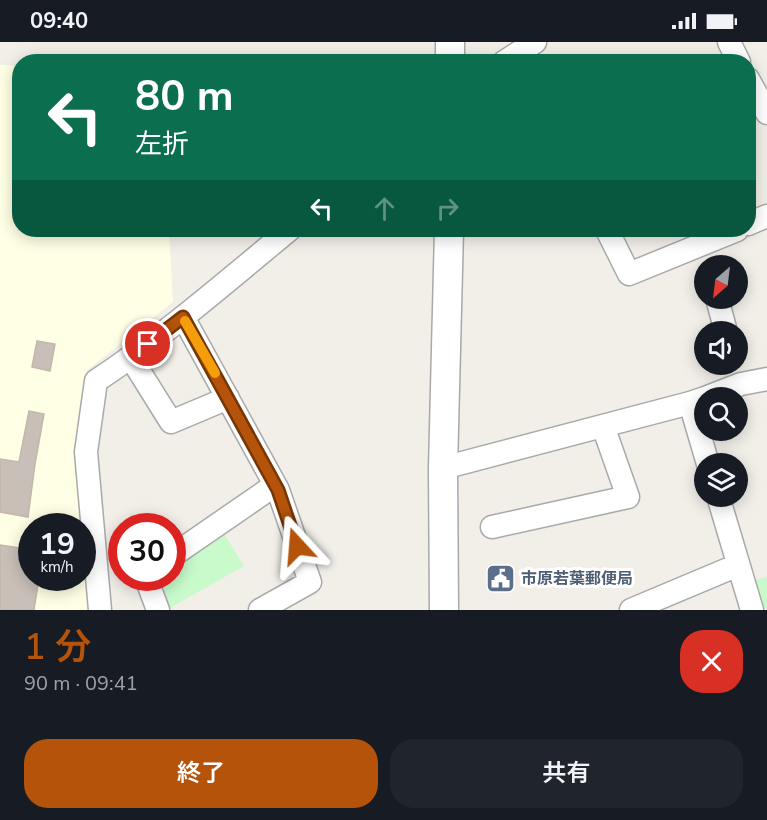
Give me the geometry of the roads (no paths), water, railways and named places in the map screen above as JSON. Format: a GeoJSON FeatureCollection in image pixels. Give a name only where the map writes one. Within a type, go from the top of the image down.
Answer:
{"type":"FeatureCollection","features":[{"type":"Feature","properties":{"kind":"street"},"geometry":{"type":"LineString","coordinates":[[516,54],[535,42]]}},
{"type":"Feature","properties":{"kind":"street"},"geometry":{"type":"LineString","coordinates":[[756,93],[767,113]]}},
{"type":"Feature","properties":{"kind":"street"},"geometry":{"type":"LineString","coordinates":[[100,610],[86,452],[96,381],[131,358],[280,237]]}},
{"type":"Feature","properties":{"kind":"street"},"geometry":{"type":"LineString","coordinates":[[444,610],[443,468],[448,237]]}},
{"type":"Feature","properties":{"kind":"street"},"geometry":{"type":"LineString","coordinates":[[611,237],[629,274],[694,258]]}},
{"type":"Feature","properties":{"kind":"street"},"geometry":{"type":"LineString","coordinates":[[705,255],[728,237]]}},
{"type":"Feature","properties":{"kind":"street"},"geometry":{"type":"LineString","coordinates":[[183,317],[275,485],[310,582],[260,610]]}},
{"type":"Feature","properties":{"kind":"street"},"geometry":{"type":"LineString","coordinates":[[131,358],[171,422],[228,398]]}},
{"type":"Feature","properties":{"kind":"street"},"geometry":{"type":"LineString","coordinates":[[718,387],[736,375]]}},
{"type":"Feature","properties":{"kind":"street"},"geometry":{"type":"LineString","coordinates":[[744,375],[767,379]]}},
{"type":"Feature","properties":{"kind":"street"},"geometry":{"type":"LineString","coordinates":[[443,468],[694,401]]}},
{"type":"Feature","properties":{"kind":"street"},"geometry":{"type":"LineString","coordinates":[[492,527],[628,497],[603,426]]}},
{"type":"Feature","properties":{"kind":"street"},"geometry":{"type":"LineString","coordinates":[[186,546],[275,485]]}},
{"type":"Feature","properties":{"kind":"street"},"geometry":{"type":"LineString","coordinates":[[721,507],[752,610]]}},
{"type":"Feature","properties":{"kind":"street"},"geometry":{"type":"LineString","coordinates":[[631,610],[738,565]]}},
{"type":"Feature","properties":{"kind":"street"},"geometry":{"type":"LineString","coordinates":[[151,591],[158,610]]}},
{"type":"Feature","properties":{"kind":"place","name":"市原若葉郵便局"},"geometry":{"type":"Point","coordinates":[500,578]}}]}
